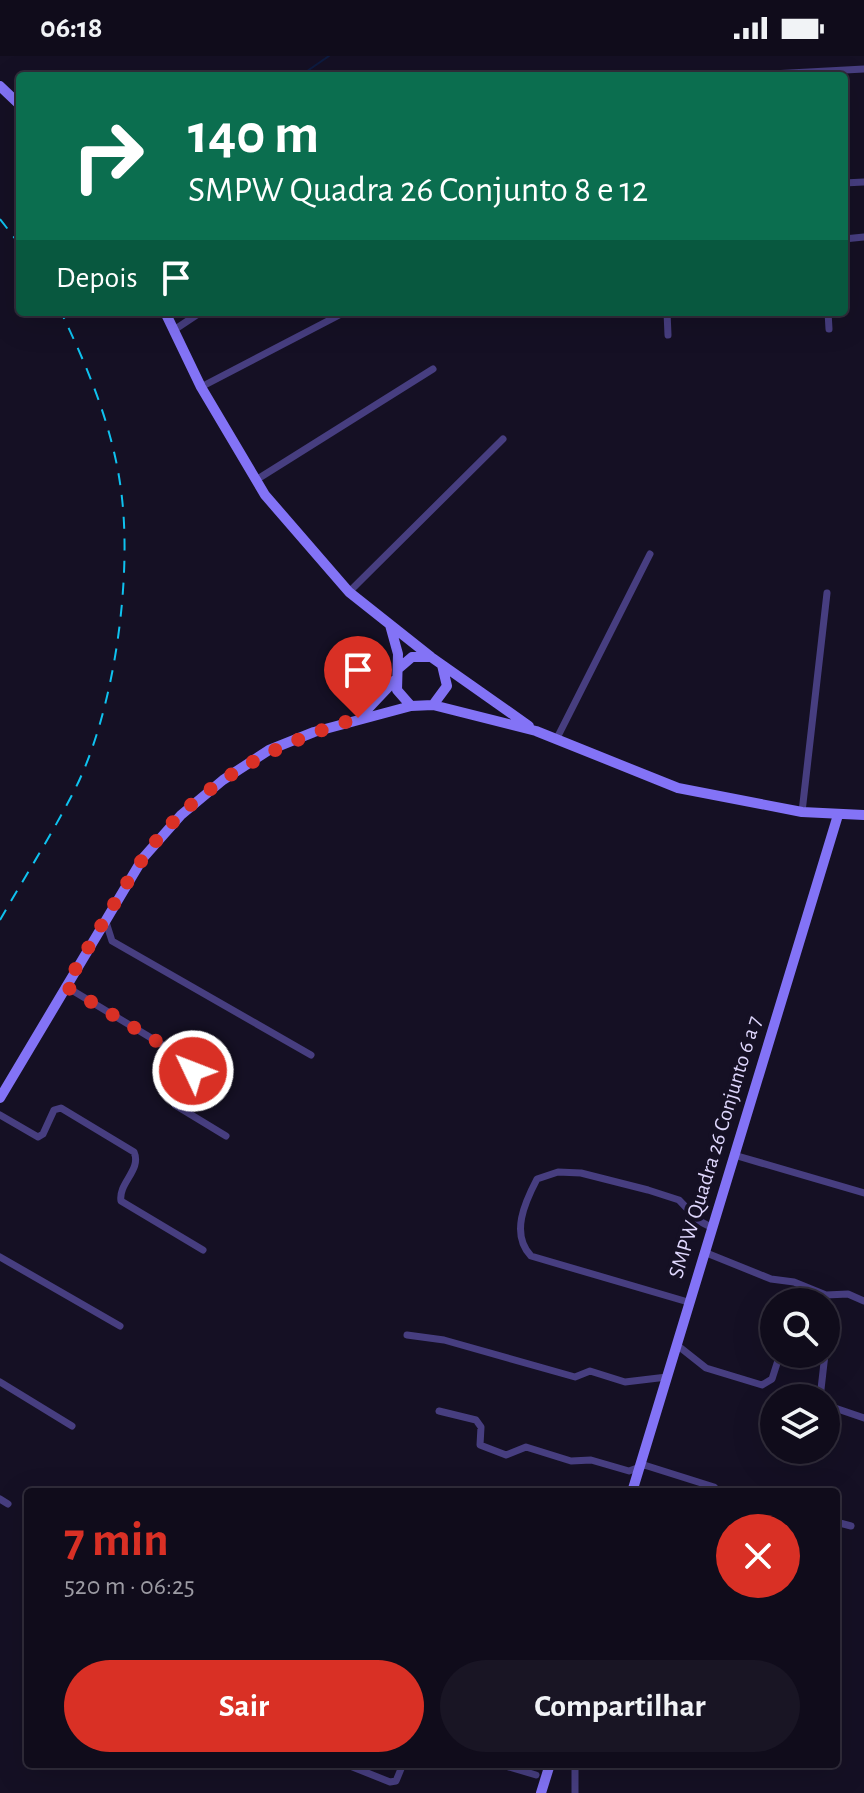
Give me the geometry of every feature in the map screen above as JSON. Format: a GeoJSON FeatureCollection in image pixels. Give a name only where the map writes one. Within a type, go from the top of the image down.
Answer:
{"type":"FeatureCollection","features":[{"type":"Feature","properties":{"kind":"street"},"geometry":{"type":"LineString","coordinates":[[808,72],[864,69]]}},
{"type":"Feature","properties":{"kind":"street"},"geometry":{"type":"LineString","coordinates":[[0,86],[16,101]]}},
{"type":"Feature","properties":{"kind":"street"},"geometry":{"type":"LineString","coordinates":[[167,316],[201,387],[256,480],[349,592],[431,657],[536,731]]}},
{"type":"Feature","properties":{"kind":"street"},"geometry":{"type":"LineString","coordinates":[[174,330],[195,316]]}},
{"type":"Feature","properties":{"kind":"street"},"geometry":{"type":"LineString","coordinates":[[201,387],[337,316]]}},
{"type":"Feature","properties":{"kind":"street"},"geometry":{"type":"LineString","coordinates":[[667,316],[668,335]]}},
{"type":"Feature","properties":{"kind":"street"},"geometry":{"type":"LineString","coordinates":[[828,316],[829,329]]}},
{"type":"Feature","properties":{"kind":"street"},"geometry":{"type":"LineString","coordinates":[[256,480],[433,369]]}},
{"type":"Feature","properties":{"kind":"street"},"geometry":{"type":"LineString","coordinates":[[349,592],[503,439]]}},
{"type":"Feature","properties":{"kind":"street"},"geometry":{"type":"LineString","coordinates":[[556,740],[650,554]]}},
{"type":"Feature","properties":{"kind":"street"},"geometry":{"type":"LineString","coordinates":[[802,812],[827,593]]}},
{"type":"Feature","properties":{"kind":"street"},"geometry":{"type":"LineString","coordinates":[[389,623],[397,690],[411,706]]}},
{"type":"Feature","properties":{"kind":"street"},"geometry":{"type":"LineString","coordinates":[[358,718],[412,657],[431,657]]}},
{"type":"Feature","properties":{"kind":"street"},"geometry":{"type":"LineString","coordinates":[[433,705],[447,686],[447,674],[441,664]]}},
{"type":"Feature","properties":{"kind":"street"},"geometry":{"type":"LineString","coordinates":[[0,1098],[143,858],[181,815],[223,780],[269,750],[358,718],[411,706],[433,705],[536,731],[678,788],[802,812],[864,815]]}},
{"type":"Feature","properties":{"kind":"street","name":"SMPW Quadra 26 Conjunto 6 a 7"},"geometry":{"type":"LineString","coordinates":[[633,1488],[838,815]]}},
{"type":"Feature","properties":{"kind":"street"},"geometry":{"type":"LineString","coordinates":[[106,920],[112,941],[311,1055]]}},
{"type":"Feature","properties":{"kind":"street"},"geometry":{"type":"LineString","coordinates":[[89,947],[112,941]]}},
{"type":"Feature","properties":{"kind":"street"},"geometry":{"type":"LineString","coordinates":[[65,986],[191,1062],[193,1071],[175,1105],[226,1136]]}},
{"type":"Feature","properties":{"kind":"street"},"geometry":{"type":"LineString","coordinates":[[0,1115],[38,1137],[43,1134],[54,1110],[61,1108],[134,1152],[136,1164],[121,1191],[121,1201],[203,1250]]}},
{"type":"Feature","properties":{"kind":"street"},"geometry":{"type":"LineString","coordinates":[[734,1155],[864,1193]]}},
{"type":"Feature","properties":{"kind":"street"},"geometry":{"type":"LineString","coordinates":[[688,1302],[531,1256],[520,1235],[525,1203],[537,1179],[558,1172],[581,1173],[673,1198],[711,1227]]}},
{"type":"Feature","properties":{"kind":"street"},"geometry":{"type":"LineString","coordinates":[[704,1252],[771,1279],[794,1282],[826,1295],[848,1294],[864,1301]]}},
{"type":"Feature","properties":{"kind":"street"},"geometry":{"type":"LineString","coordinates":[[0,1257],[120,1326]]}},
{"type":"Feature","properties":{"kind":"street"},"geometry":{"type":"LineString","coordinates":[[407,1335],[444,1340],[575,1377],[590,1371],[625,1382],[667,1377]]}},
{"type":"Feature","properties":{"kind":"street"},"geometry":{"type":"LineString","coordinates":[[677,1345],[706,1368],[762,1385],[772,1379],[776,1368]]}},
{"type":"Feature","properties":{"kind":"street"},"geometry":{"type":"LineString","coordinates":[[0,1382],[72,1426]]}},
{"type":"Feature","properties":{"kind":"street"},"geometry":{"type":"LineString","coordinates":[[840,1410],[864,1418]]}},
{"type":"Feature","properties":{"kind":"street"},"geometry":{"type":"LineString","coordinates":[[439,1411],[476,1420],[481,1427],[480,1445],[506,1455],[526,1447],[571,1461],[591,1460],[715,1488]]}},
{"type":"Feature","properties":{"kind":"street"},"geometry":{"type":"LineString","coordinates":[[840,1523],[851,1526]]}},
{"type":"Feature","properties":{"kind":"street"},"geometry":{"type":"LineString","coordinates":[[355,1768],[390,1782],[396,1781],[401,1768]]}},
{"type":"Feature","properties":{"kind":"street"},"geometry":{"type":"LineString","coordinates":[[512,1768],[536,1775],[543,1789]]}},
{"type":"Feature","properties":{"kind":"street"},"geometry":{"type":"LineString","coordinates":[[536,1775],[546,1768]]}},
{"type":"Feature","properties":{"kind":"street"},"geometry":{"type":"LineString","coordinates":[[543,1789],[548,1768]]}},
{"type":"Feature","properties":{"kind":"street"},"geometry":{"type":"LineString","coordinates":[[575,1768],[575,1793]]}},
{"type":"Feature","properties":{"kind":"waterway"},"geometry":{"type":"LineString","coordinates":[[306,72],[329,56]]}},
{"type":"Feature","properties":{"kind":"railway"},"geometry":{"type":"LineString","coordinates":[[0,219],[16,240]]}},
{"type":"Feature","properties":{"kind":"railway"},"geometry":{"type":"LineString","coordinates":[[0,920],[65,809],[87,761],[109,686],[122,604],[124,525],[117,467],[98,399],[63,316]]}},
{"type":"Feature","properties":{"kind":"route"},"geometry":{"type":"LineString","coordinates":[[193,1071],[191,1062],[65,986],[143,858],[181,815],[223,780],[269,750],[358,718]]}}]}
